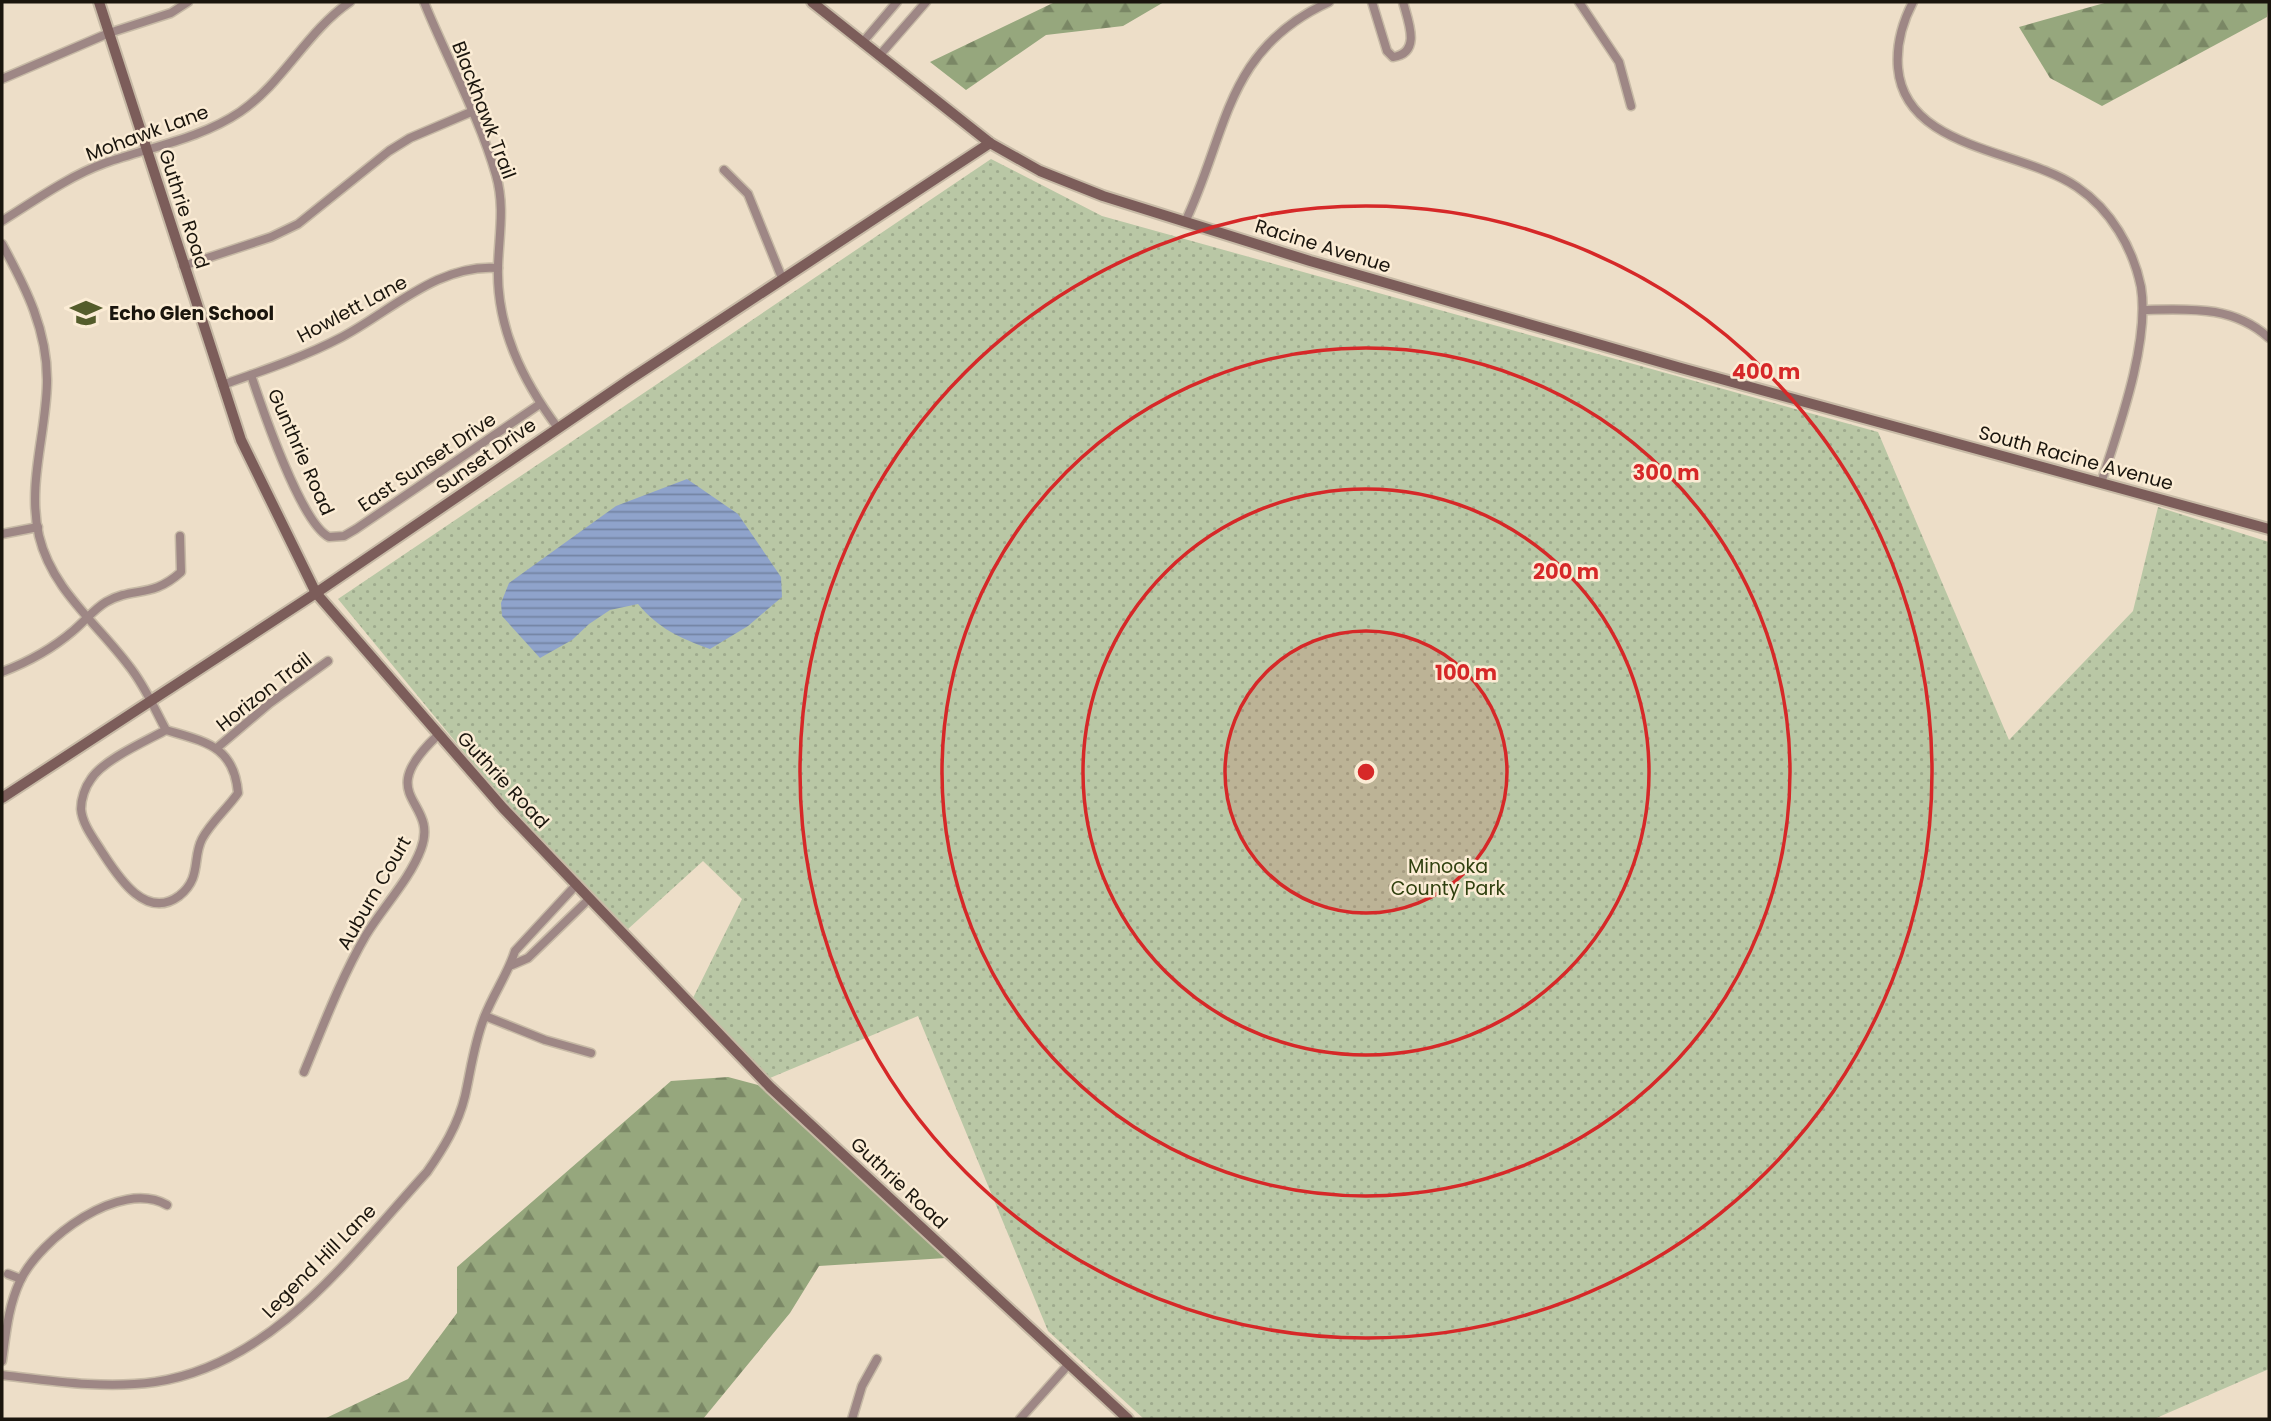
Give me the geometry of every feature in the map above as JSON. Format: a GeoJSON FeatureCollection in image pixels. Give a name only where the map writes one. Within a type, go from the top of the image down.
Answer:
{"type":"FeatureCollection","features":[{"type":"Feature","properties":{"kind":"street","name":"Guthrie Road"},"geometry":{"type":"LineString","coordinates":[[99,2],[222,385],[262,488],[316,593],[438,735],[742,1058],[1128,1419]]}},
{"type":"Feature","properties":{"kind":"street"},"geometry":{"type":"LineString","coordinates":[[2,79],[109,33],[171,13],[188,2]]}},
{"type":"Feature","properties":{"kind":"street","name":"Mohawk Lane"},"geometry":{"type":"LineString","coordinates":[[2,221],[85,172],[199,133],[242,111],[256,99],[324,22],[350,2]]}},
{"type":"Feature","properties":{"kind":"street","name":"Blackhawk Trail"},"geometry":{"type":"LineString","coordinates":[[424,2],[471,112],[499,187],[501,218],[498,268],[502,310],[514,355],[540,404],[558,428]]}},
{"type":"Feature","properties":{"kind":"street","name":"Racine Avenue"},"geometry":{"type":"LineString","coordinates":[[812,2],[990,143],[1040,171],[1103,196],[1381,282],[1873,421]]}},
{"type":"Feature","properties":{"kind":"street"},"geometry":{"type":"LineString","coordinates":[[862,43],[897,2]]}},
{"type":"Feature","properties":{"kind":"street"},"geometry":{"type":"LineString","coordinates":[[878,56],[926,2]]}},
{"type":"Feature","properties":{"kind":"street"},"geometry":{"type":"LineString","coordinates":[[1185,222],[1197,196],[1230,99],[1241,80],[1256,58],[1291,24],[1329,2]]}},
{"type":"Feature","properties":{"kind":"street"},"geometry":{"type":"LineString","coordinates":[[1371,2],[1387,51],[1393,57],[1403,55],[1410,49],[1412,36],[1403,2]]}},
{"type":"Feature","properties":{"kind":"street"},"geometry":{"type":"LineString","coordinates":[[1579,2],[1619,62],[1631,106]]}},
{"type":"Feature","properties":{"kind":"street"},"geometry":{"type":"LineString","coordinates":[[1913,2],[1901,29],[1896,54],[1903,91],[1916,112],[1945,133],[2046,170],[2094,200],[2127,246],[2141,288],[2143,310],[2138,353],[2101,483]]}},
{"type":"Feature","properties":{"kind":"street"},"geometry":{"type":"LineString","coordinates":[[183,266],[271,237],[298,224],[389,151],[410,138],[471,112]]}},
{"type":"Feature","properties":{"kind":"street","name":"Sunset Drive"},"geometry":{"type":"LineString","coordinates":[[2,798],[316,593],[782,278],[990,143]]}},
{"type":"Feature","properties":{"kind":"street"},"geometry":{"type":"LineString","coordinates":[[724,170],[748,194],[782,278]]}},
{"type":"Feature","properties":{"kind":"street"},"geometry":{"type":"LineString","coordinates":[[2,243],[35,309],[44,347],[47,385],[36,480],[38,527],[50,567],[88,618],[130,667],[152,700],[166,730]]}},
{"type":"Feature","properties":{"kind":"street","name":"Howlett Lane"},"geometry":{"type":"LineString","coordinates":[[222,385],[344,336],[438,279],[471,269],[498,268]]}},
{"type":"Feature","properties":{"kind":"street"},"geometry":{"type":"LineString","coordinates":[[2143,310],[2219,312],[2247,320],[2269,338]]}},
{"type":"Feature","properties":{"kind":"street","name":"Gunthrie Road"},"geometry":{"type":"LineString","coordinates":[[251,375],[298,490],[317,528],[329,537]]}},
{"type":"Feature","properties":{"kind":"street","name":"East Sunset Drive"},"geometry":{"type":"LineString","coordinates":[[329,537],[344,536],[356,529],[540,404]]}},
{"type":"Feature","properties":{"kind":"street","name":"South Racine Avenue"},"geometry":{"type":"LineString","coordinates":[[1873,421],[2269,529]]}},
{"type":"Feature","properties":{"kind":"street"},"geometry":{"type":"LineString","coordinates":[[2,534],[38,527]]}},
{"type":"Feature","properties":{"kind":"street"},"geometry":{"type":"LineString","coordinates":[[2,672],[36,657],[109,600],[159,589],[168,583],[181,572],[180,536]]}},
{"type":"Feature","properties":{"kind":"street","name":"Horizon Trail"},"geometry":{"type":"LineString","coordinates":[[218,747],[270,703],[328,661]]}},
{"type":"Feature","properties":{"kind":"street","name":"Horizon Trail"},"geometry":{"type":"LineString","coordinates":[[166,730],[218,747],[236,772],[238,793],[201,841],[198,869],[178,897],[161,903],[138,897],[123,885],[88,829],[81,810],[83,794],[92,777],[166,730]]}},
{"type":"Feature","properties":{"kind":"street","name":"Auburn Court"},"geometry":{"type":"LineString","coordinates":[[304,1072],[359,948],[421,850],[424,830],[409,792],[407,776],[419,753],[438,735]]}},
{"type":"Feature","properties":{"kind":"street","name":"Legend Hill Lane"},"geometry":{"type":"LineString","coordinates":[[2,1375],[94,1385],[155,1382],[201,1370],[261,1340],[304,1303],[426,1172],[442,1151],[465,1096],[473,1050],[485,1016],[512,965],[519,944],[577,884]]}},
{"type":"Feature","properties":{"kind":"street","name":"Legend Hill Lane"},"geometry":{"type":"LineString","coordinates":[[512,965],[528,958],[590,898]]}},
{"type":"Feature","properties":{"kind":"street"},"geometry":{"type":"LineString","coordinates":[[543,919],[554,932]]}},
{"type":"Feature","properties":{"kind":"street"},"geometry":{"type":"LineString","coordinates":[[485,1016],[545,1040],[591,1053]]}},
{"type":"Feature","properties":{"kind":"street"},"geometry":{"type":"LineString","coordinates":[[2,1361],[6,1324],[21,1279],[56,1236],[86,1216],[115,1203],[144,1197],[167,1205]]}},
{"type":"Feature","properties":{"kind":"street"},"geometry":{"type":"LineString","coordinates":[[8,1274],[21,1279]]}},
{"type":"Feature","properties":{"kind":"street"},"geometry":{"type":"LineString","coordinates":[[852,1419],[862,1386],[877,1359]]}},
{"type":"Feature","properties":{"kind":"street"},"geometry":{"type":"LineString","coordinates":[[1020,1419],[1068,1365]]}},
{"type":"Feature","properties":{"kind":"green space"},"geometry":{"type":"Polygon","coordinates":[[[1055,2],[1164,2],[1123,26],[1046,35],[966,90],[930,62],[1055,2]]]}},
{"type":"Feature","properties":{"kind":"green space"},"geometry":{"type":"Polygon","coordinates":[[[2108,2],[2269,2],[2267,17],[2102,106],[2050,78],[2019,27],[2108,2]]]}},
{"type":"Feature","properties":{"kind":"green space","name":"Minooka County Park"},"geometry":{"type":"Polygon","coordinates":[[[991,159],[1102,216],[1878,432],[2009,740],[2133,611],[2158,507],[2269,542],[2269,1369],[2154,1419],[1144,1419],[1048,1331],[918,1016],[770,1078],[693,998],[742,899],[703,861],[628,929],[505,802],[338,599],[991,159]]]}},
{"type":"Feature","properties":{"kind":"green space"},"geometry":{"type":"Polygon","coordinates":[[[728,1077],[758,1085],[946,1258],[819,1266],[790,1313],[703,1419],[324,1419],[408,1379],[457,1313],[457,1267],[671,1081],[728,1077]]]}},
{"type":"Feature","properties":{"kind":"water"},"geometry":{"type":"Polygon","coordinates":[[[687,479],[738,514],[781,577],[782,597],[748,626],[710,649],[671,632],[638,604],[610,610],[572,640],[540,658],[502,616],[501,603],[509,583],[616,506],[687,479]]]}},
{"type":"Feature","properties":{"kind":"place","name":"Echo Glen School"},"geometry":{"type":"Point","coordinates":[86,313]}}]}
